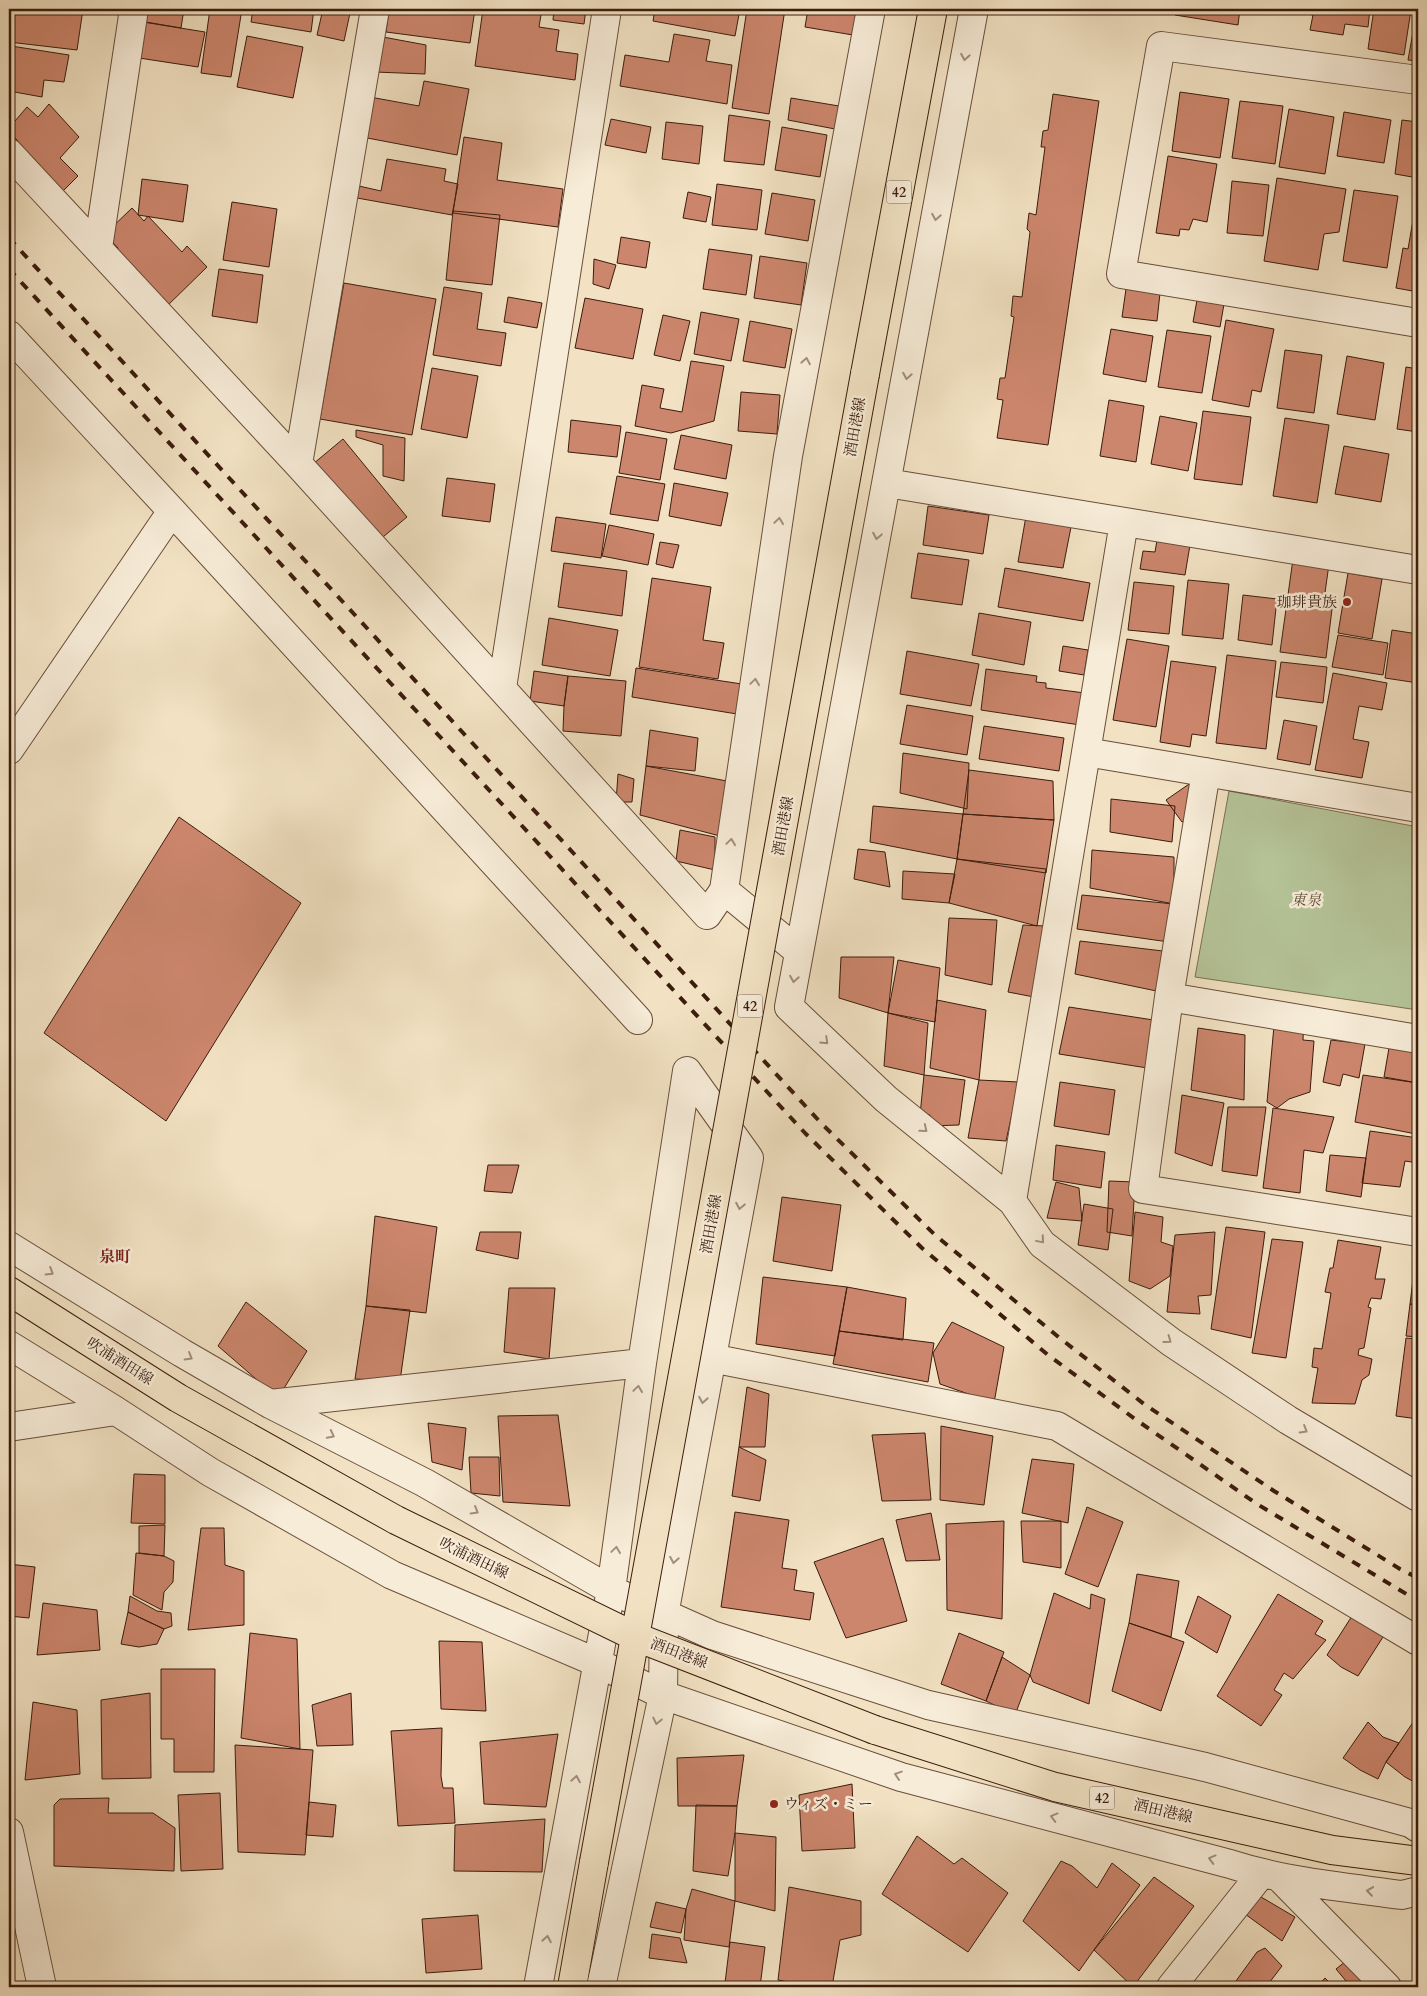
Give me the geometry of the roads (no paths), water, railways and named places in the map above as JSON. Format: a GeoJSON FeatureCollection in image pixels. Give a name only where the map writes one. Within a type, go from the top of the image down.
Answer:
{"type":"FeatureCollection","features":[{"type":"Feature","properties":{"kind":"main road","name":"酒田港線"},"geometry":{"type":"LineString","coordinates":[[933,9],[636,1637],[875,1730],[1055,1788],[1332,1850],[1418,1861]]}},
{"type":"Feature","properties":{"kind":"main road","name":"吹浦酒田線"},"geometry":{"type":"LineString","coordinates":[[9,1292],[178,1398],[396,1520],[636,1637]]}},
{"type":"Feature","properties":{"kind":"main road"},"geometry":{"type":"LineString","coordinates":[[572,1987],[636,1637]]}},
{"type":"Feature","properties":{"kind":"street"},"geometry":{"type":"LineString","coordinates":[[98,248],[134,9]]}},
{"type":"Feature","properties":{"kind":"street"},"geometry":{"type":"LineString","coordinates":[[298,464],[375,9]]}},
{"type":"Feature","properties":{"kind":"street"},"geometry":{"type":"LineString","coordinates":[[502,688],[607,9]]}},
{"type":"Feature","properties":{"kind":"street"},"geometry":{"type":"LineString","coordinates":[[9,153],[298,464],[707,915],[724,890],[788,456],[871,9]]}},
{"type":"Feature","properties":{"kind":"street"},"geometry":{"type":"LineString","coordinates":[[974,9],[789,1007],[886,1099],[1012,1200],[1042,1244],[1171,1342],[1288,1420],[1418,1497]]}},
{"type":"Feature","properties":{"kind":"street"},"geometry":{"type":"LineString","coordinates":[[1418,80],[1161,46],[1122,274],[1418,323]]}},
{"type":"Feature","properties":{"kind":"street"},"geometry":{"type":"LineString","coordinates":[[9,335],[638,1020]]}},
{"type":"Feature","properties":{"kind":"street"},"geometry":{"type":"LineString","coordinates":[[887,484],[1418,570]]}},
{"type":"Feature","properties":{"kind":"street"},"geometry":{"type":"LineString","coordinates":[[9,750],[172,511]]}},
{"type":"Feature","properties":{"kind":"street"},"geometry":{"type":"LineString","coordinates":[[1012,1200],[1124,522]]}},
{"type":"Feature","properties":{"kind":"street"},"geometry":{"type":"LineString","coordinates":[[1086,752],[1418,808]]}},
{"type":"Feature","properties":{"kind":"street"},"geometry":{"type":"LineString","coordinates":[[1206,772],[1169,997],[1144,1189],[1418,1232]]}},
{"type":"Feature","properties":{"kind":"street"},"geometry":{"type":"LineString","coordinates":[[724,890],[798,952]]}},
{"type":"Feature","properties":{"kind":"street"},"geometry":{"type":"LineString","coordinates":[[1169,997],[1418,1039]]}},
{"type":"Feature","properties":{"kind":"street"},"geometry":{"type":"LineString","coordinates":[[538,1987],[610,1590],[642,1363],[687,1071],[749,1158],[664,1615],[663,1695],[602,1987]]}},
{"type":"Feature","properties":{"kind":"street"},"geometry":{"type":"LineString","coordinates":[[9,1246],[182,1353],[270,1404],[425,1483],[610,1590],[712,1636],[928,1705],[1205,1767],[1410,1823],[1418,1828]]}},
{"type":"Feature","properties":{"kind":"street"},"geometry":{"type":"LineString","coordinates":[[9,1345],[210,1472],[392,1575],[598,1663],[663,1695],[901,1777],[1271,1876],[1402,1895],[1418,1890]]}},
{"type":"Feature","properties":{"kind":"street"},"geometry":{"type":"LineString","coordinates":[[711,1358],[1057,1426],[1418,1641]]}},
{"type":"Feature","properties":{"kind":"street"},"geometry":{"type":"LineString","coordinates":[[270,1404],[642,1363]]}},
{"type":"Feature","properties":{"kind":"street"},"geometry":{"type":"LineString","coordinates":[[9,1427],[116,1411]]}},
{"type":"Feature","properties":{"kind":"street"},"geometry":{"type":"LineString","coordinates":[[9,1832],[42,1987]]}},
{"type":"Feature","properties":{"kind":"street"},"geometry":{"type":"LineString","coordinates":[[1171,1987],[1271,1876]]}},
{"type":"Feature","properties":{"kind":"street"},"geometry":{"type":"LineString","coordinates":[[1271,1876],[1387,1987]]}},
{"type":"Feature","properties":{"kind":"railway"},"geometry":{"type":"LineString","coordinates":[[9,238],[821,1123],[935,1235],[1061,1339],[1144,1404],[1274,1491],[1400,1569],[1418,1578]]}},
{"type":"Feature","properties":{"kind":"railway"},"geometry":{"type":"LineString","coordinates":[[9,269],[805,1133],[922,1248],[1048,1355],[1135,1419],[1257,1504],[1418,1601]]}},
{"type":"Feature","properties":{"kind":"place","name":"珈琲貴族"},"geometry":{"type":"Point","coordinates":[1347,602]}},
{"type":"Feature","properties":{"kind":"place","name":"ウィズ・ミー"},"geometry":{"type":"Point","coordinates":[774,1804]}},
{"type":"Feature","properties":{"kind":"district","name":"泉町"},"geometry":{"type":"Point","coordinates":[115,1256]}},
{"type":"Feature","properties":{"kind":"park label","name":"東泉"},"geometry":{"type":"Point","coordinates":[1306,900]}}]}
